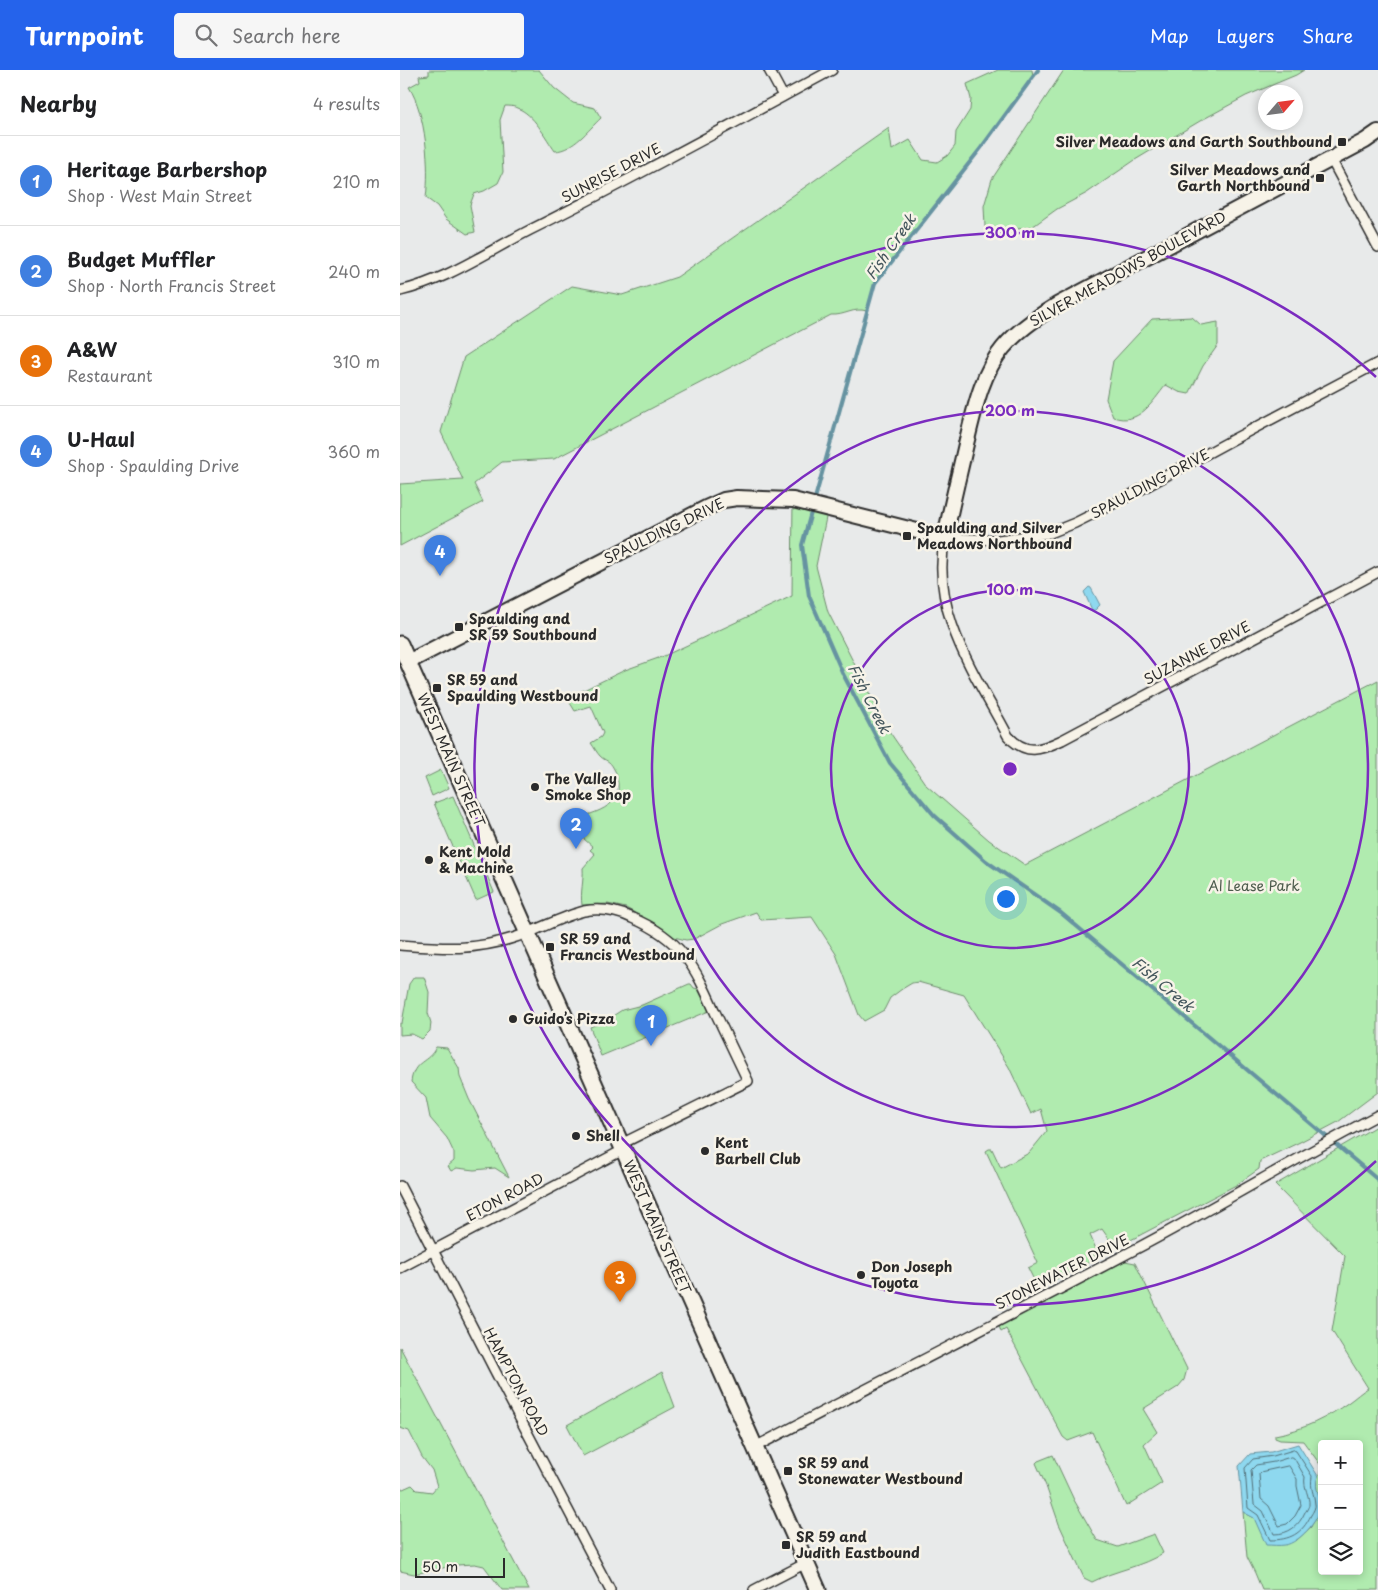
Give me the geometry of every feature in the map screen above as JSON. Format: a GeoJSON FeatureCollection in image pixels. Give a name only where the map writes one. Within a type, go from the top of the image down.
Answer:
{"type":"FeatureCollection","features":[{"type":"Feature","properties":{"kind":"main road","name":"WEST MAIN STREET"},"geometry":{"type":"LineString","coordinates":[[400,644],[818,1590]]}},
{"type":"Feature","properties":{"kind":"street"},"geometry":{"type":"LineString","coordinates":[[769,70],[783,96]]}},
{"type":"Feature","properties":{"kind":"street","name":"SUNRISE DRIVE"},"geometry":{"type":"LineString","coordinates":[[400,291],[423,285],[448,274],[602,195],[832,70]]}},
{"type":"Feature","properties":{"kind":"street","name":"SILVER MEADOWS BOULEVARD"},"geometry":{"type":"LineString","coordinates":[[1027,749],[1013,742],[1008,736],[951,625],[942,581],[942,551],[968,439],[985,379],[1002,349],[1025,326],[1057,305],[1378,132]]}},
{"type":"Feature","properties":{"kind":"street"},"geometry":{"type":"LineString","coordinates":[[1331,159],[1378,247]]}},
{"type":"Feature","properties":{"kind":"street","name":"SPAULDING DRIVE"},"geometry":{"type":"LineString","coordinates":[[408,662],[572,576],[724,500],[754,497],[793,500],[945,538],[998,540],[1050,532],[1075,523],[1127,498],[1378,363]]}},
{"type":"Feature","properties":{"kind":"street","name":"SUZANNE DRIVE"},"geometry":{"type":"LineString","coordinates":[[1027,749],[1040,750],[1062,740],[1378,572]]}},
{"type":"Feature","properties":{"kind":"street","name":"ETON ROAD"},"geometry":{"type":"LineString","coordinates":[[400,1268],[622,1147],[748,1081],[698,974],[684,953],[666,936],[647,924],[609,910],[597,910],[572,915],[528,933]]}},
{"type":"Feature","properties":{"kind":"street"},"geometry":{"type":"LineString","coordinates":[[400,945],[438,948],[480,947],[528,933]]}},
{"type":"Feature","properties":{"kind":"street","name":"STONEWATER DRIVE"},"geometry":{"type":"LineString","coordinates":[[755,1447],[1133,1251],[1311,1150],[1378,1115]]}},
{"type":"Feature","properties":{"kind":"street","name":"HAMPTON ROAD"},"geometry":{"type":"LineString","coordinates":[[400,1186],[610,1590]]}},
{"type":"Feature","properties":{"kind":"street"},"geometry":{"type":"LineString","coordinates":[[754,1590],[806,1563]]}},
{"type":"Feature","properties":{"kind":"green space"},"geometry":{"type":"Polygon","coordinates":[[[429,70],[539,70],[554,88],[573,103],[595,108],[601,118],[574,143],[562,150],[555,151],[539,126],[529,115],[516,107],[505,106],[500,120],[503,172],[498,183],[474,194],[470,205],[475,232],[467,234],[446,219],[437,206],[426,198],[427,156],[423,126],[415,98],[409,87],[420,81],[419,76],[429,75],[429,70]]]}},
{"type":"Feature","properties":{"kind":"green space"},"geometry":{"type":"Polygon","coordinates":[[[998,70],[1032,70],[1033,76],[981,148],[876,283],[867,311],[857,310],[831,315],[554,459],[502,462],[474,484],[483,502],[400,546],[400,484],[463,480],[441,432],[464,357],[572,286],[622,295],[677,277],[889,128],[892,150],[910,140],[923,160],[937,162],[947,156],[955,146],[956,132],[970,110],[971,99],[967,84],[998,70]]]}},
{"type":"Feature","properties":{"kind":"green space"},"geometry":{"type":"Polygon","coordinates":[[[1064,70],[1304,70],[1272,85],[1258,85],[1258,91],[1200,121],[1135,160],[1032,227],[1003,231],[985,227],[984,206],[992,179],[1064,70]]]}},
{"type":"Feature","properties":{"kind":"green space"},"geometry":{"type":"Polygon","coordinates":[[[1192,317],[1201,325],[1218,322],[1218,345],[1203,366],[1189,394],[1179,392],[1166,385],[1150,405],[1138,415],[1122,419],[1113,417],[1106,399],[1113,361],[1152,319],[1192,317]]]}},
{"type":"Feature","properties":{"kind":"green space","name":"Al Lease Park"},"geometry":{"type":"Polygon","coordinates":[[[793,500],[828,508],[816,566],[828,612],[887,728],[926,785],[989,840],[1025,865],[1378,680],[1378,1092],[1338,1122],[1260,1161],[1259,1169],[1236,1185],[1125,1243],[1117,1245],[1109,1239],[1102,1229],[1090,1235],[1096,1249],[1094,1258],[1081,1268],[1045,1285],[1040,1284],[1033,1278],[1028,1268],[1038,1263],[986,1151],[992,1149],[1001,1168],[1029,1153],[1047,1131],[1041,1109],[1031,1114],[1009,1067],[964,995],[918,982],[912,983],[890,998],[884,1010],[864,1021],[859,1015],[836,954],[812,917],[761,920],[756,912],[722,924],[694,939],[686,940],[674,937],[626,908],[608,904],[582,905],[583,868],[595,854],[590,850],[593,847],[565,822],[591,814],[608,806],[618,793],[618,784],[616,772],[609,762],[600,756],[591,743],[601,737],[603,733],[591,706],[575,711],[567,698],[625,670],[664,656],[792,596],[793,500]]]}},
{"type":"Feature","properties":{"kind":"green space"},"geometry":{"type":"Polygon","coordinates":[[[441,770],[449,788],[432,796],[425,778],[441,770]]]}},
{"type":"Feature","properties":{"kind":"green space"},"geometry":{"type":"Polygon","coordinates":[[[453,796],[494,892],[476,900],[434,803],[453,796]]]}},
{"type":"Feature","properties":{"kind":"green space"},"geometry":{"type":"Polygon","coordinates":[[[414,977],[424,977],[429,992],[428,1013],[431,1023],[430,1031],[422,1039],[412,1034],[400,1035],[400,1023],[402,1023],[409,984],[414,977]]]}},
{"type":"Feature","properties":{"kind":"green space"},"geometry":{"type":"Polygon","coordinates":[[[689,984],[698,989],[709,1011],[601,1056],[590,1027],[605,1021],[622,1010],[642,1005],[689,984]]]}},
{"type":"Feature","properties":{"kind":"green space"},"geometry":{"type":"Polygon","coordinates":[[[436,1047],[447,1048],[459,1068],[460,1077],[469,1099],[509,1177],[495,1168],[474,1170],[457,1168],[451,1171],[448,1166],[454,1161],[454,1153],[447,1138],[430,1118],[426,1098],[411,1082],[415,1069],[436,1047]]]}},
{"type":"Feature","properties":{"kind":"green space"},"geometry":{"type":"Polygon","coordinates":[[[1378,1125],[1378,1590],[1262,1590],[1247,1557],[1243,1512],[1297,1540],[1311,1527],[1318,1512],[1318,1575],[1363,1575],[1363,1440],[1318,1440],[1318,1462],[1303,1441],[1275,1438],[1275,1435],[1305,1427],[1323,1418],[1341,1408],[1368,1388],[1332,1331],[1345,1256],[1275,1185],[1378,1125]]]}},
{"type":"Feature","properties":{"kind":"green space"},"geometry":{"type":"Polygon","coordinates":[[[1125,1261],[1135,1263],[1187,1369],[1184,1380],[1178,1387],[1143,1409],[1157,1432],[1144,1444],[1162,1483],[1126,1506],[1092,1432],[1068,1441],[1063,1437],[1006,1329],[1001,1332],[999,1326],[1125,1261]]]}},
{"type":"Feature","properties":{"kind":"green space"},"geometry":{"type":"Polygon","coordinates":[[[400,1347],[529,1590],[502,1590],[484,1566],[475,1564],[457,1565],[414,1574],[400,1571],[400,1488],[403,1489],[412,1485],[417,1490],[432,1492],[437,1486],[432,1470],[422,1457],[409,1431],[400,1428],[400,1347]]]}},
{"type":"Feature","properties":{"kind":"green space"},"geometry":{"type":"Polygon","coordinates":[[[662,1372],[675,1407],[583,1456],[567,1425],[662,1372]]]}},
{"type":"Feature","properties":{"kind":"green space"},"geometry":{"type":"Polygon","coordinates":[[[1053,1455],[1074,1500],[1097,1540],[1118,1547],[1154,1534],[1163,1553],[1146,1562],[1092,1582],[1084,1578],[1059,1524],[1036,1463],[1053,1455]]]}},
{"type":"Feature","properties":{"kind":"green space"},"geometry":{"type":"Polygon","coordinates":[[[1318,1477],[1318,1495],[1315,1484],[1318,1477]]]}},
{"type":"Feature","properties":{"kind":"water"},"geometry":{"type":"Polygon","coordinates":[[[1089,587],[1100,605],[1095,610],[1092,610],[1084,592],[1089,587]]]}},
{"type":"Feature","properties":{"kind":"water"},"geometry":{"type":"Polygon","coordinates":[[[1298,1444],[1318,1476],[1316,1485],[1318,1514],[1302,1536],[1285,1545],[1266,1545],[1254,1518],[1243,1512],[1239,1466],[1250,1454],[1271,1452],[1298,1444]]]}},
{"type":"Feature","properties":{"kind":"waterway","name":"Fish Creek"},"geometry":{"type":"LineString","coordinates":[[1038,70],[981,148],[875,283],[802,545],[809,596],[843,674],[890,763],[934,815],[986,861],[1061,913],[1378,1180]]}},
{"type":"Feature","properties":{"kind":"place","name":"Silver Meadows and Garth Southbound"},"geometry":{"type":"Point","coordinates":[1342,142]}},
{"type":"Feature","properties":{"kind":"place","name":"Silver Meadows and Garth Northbound"},"geometry":{"type":"Point","coordinates":[1320,178]}},
{"type":"Feature","properties":{"kind":"place","name":"Spaulding and Silver Meadows Northbound"},"geometry":{"type":"Point","coordinates":[907,536]}},
{"type":"Feature","properties":{"kind":"place","name":"U-Haul"},"geometry":{"type":"Point","coordinates":[440,576]}},
{"type":"Feature","properties":{"kind":"place","name":"Spaulding and SR 59 Southbound"},"geometry":{"type":"Point","coordinates":[459,627]}},
{"type":"Feature","properties":{"kind":"place","name":"SR 59 and Spaulding Westbound"},"geometry":{"type":"Point","coordinates":[437,688]}},
{"type":"Feature","properties":{"kind":"place","name":"The Valley Smoke Shop"},"geometry":{"type":"Point","coordinates":[535,787]}},
{"type":"Feature","properties":{"kind":"place","name":"Budget Muffler"},"geometry":{"type":"Point","coordinates":[576,849]}},
{"type":"Feature","properties":{"kind":"place","name":"Kent Mold & Machine"},"geometry":{"type":"Point","coordinates":[429,860]}},
{"type":"Feature","properties":{"kind":"place","name":"SR 59 and Francis Westbound"},"geometry":{"type":"Point","coordinates":[550,947]}},
{"type":"Feature","properties":{"kind":"place","name":"Guido’s Pizza"},"geometry":{"type":"Point","coordinates":[513,1019]}},
{"type":"Feature","properties":{"kind":"place","name":"Heritage Barbershop"},"geometry":{"type":"Point","coordinates":[651,1046]}},
{"type":"Feature","properties":{"kind":"place","name":"Shell"},"geometry":{"type":"Point","coordinates":[576,1136]}},
{"type":"Feature","properties":{"kind":"place","name":"Kent Barbell Club"},"geometry":{"type":"Point","coordinates":[705,1151]}},
{"type":"Feature","properties":{"kind":"place","name":"Don Joseph Toyota"},"geometry":{"type":"Point","coordinates":[861,1275]}},
{"type":"Feature","properties":{"kind":"place","name":"A&W"},"geometry":{"type":"Point","coordinates":[620,1302]}},
{"type":"Feature","properties":{"kind":"place","name":"SR 59 and Stonewater Westbound"},"geometry":{"type":"Point","coordinates":[788,1471]}},
{"type":"Feature","properties":{"kind":"place","name":"SR 59 and Judith Eastbound"},"geometry":{"type":"Point","coordinates":[786,1545]}}]}
